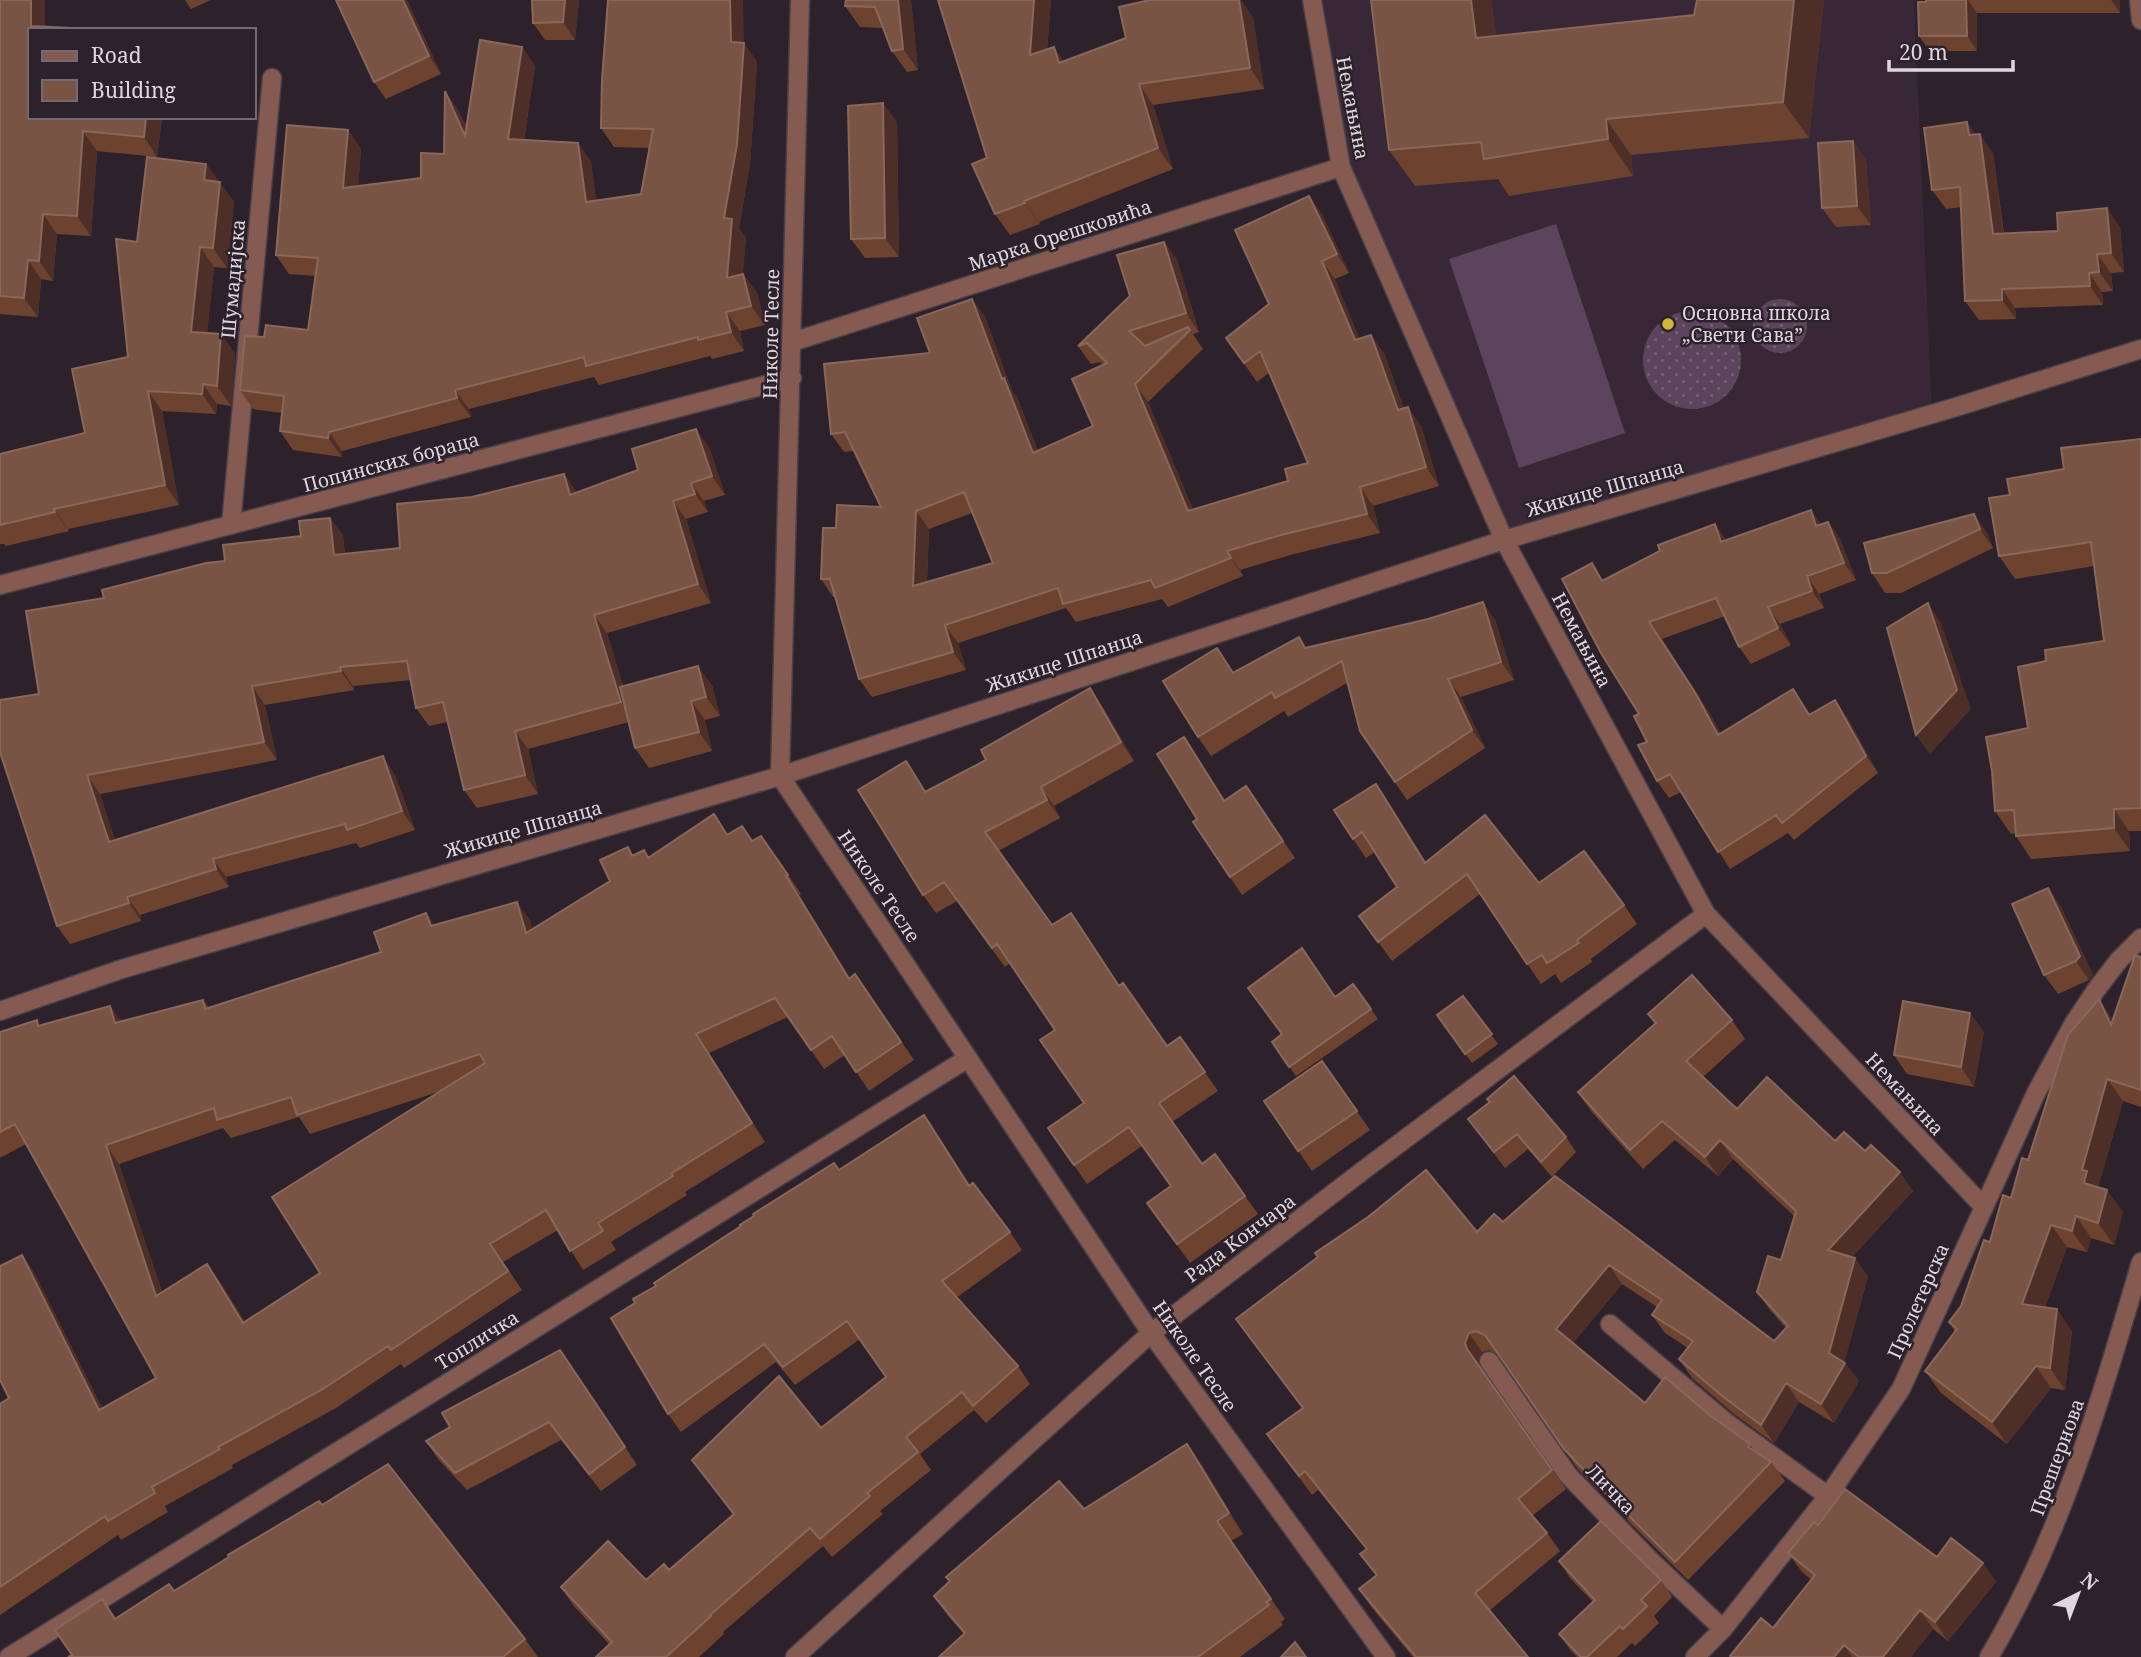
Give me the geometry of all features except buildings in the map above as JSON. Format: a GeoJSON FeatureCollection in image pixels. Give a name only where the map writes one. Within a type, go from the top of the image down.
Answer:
{"type":"FeatureCollection","features":[{"type":"Feature","properties":{"kind":"street","name":"Николе Тесле"},"geometry":{"type":"LineString","coordinates":[[800,0],[780,776],[1151,1333],[1386,1657]]}},
{"type":"Feature","properties":{"kind":"street","name":"Немањина"},"geometry":{"type":"LineString","coordinates":[[1312,0],[1341,167],[1504,540],[1706,914],[1983,1206]]}},
{"type":"Feature","properties":{"kind":"street"},"geometry":{"type":"LineString","coordinates":[[2139,0],[2141,20]]}},
{"type":"Feature","properties":{"kind":"street","name":"Шумадијска"},"geometry":{"type":"LineString","coordinates":[[231,525],[272,78]]}},
{"type":"Feature","properties":{"kind":"street","name":"Марка Орешковића"},"geometry":{"type":"LineString","coordinates":[[792,342],[1341,167]]}},
{"type":"Feature","properties":{"kind":"street","name":"Жикице Шпанца"},"geometry":{"type":"LineString","coordinates":[[0,1011],[122,969],[780,776],[1504,540],[1931,415],[2141,348]]}},
{"type":"Feature","properties":{"kind":"street","name":"Попинских бораца"},"geometry":{"type":"LineString","coordinates":[[0,585],[792,378]]}},
{"type":"Feature","properties":{"kind":"street","name":"Рада Кончара"},"geometry":{"type":"LineString","coordinates":[[795,1657],[1151,1333],[1706,914]]}},
{"type":"Feature","properties":{"kind":"street","name":"Пролетерска"},"geometry":{"type":"LineString","coordinates":[[1695,1657],[1723,1629],[1828,1496],[1901,1389],[2036,1093],[2095,990],[2141,938]]}},
{"type":"Feature","properties":{"kind":"street","name":"Топличка"},"geometry":{"type":"LineString","coordinates":[[9,1657],[968,1058]]}},
{"type":"Feature","properties":{"kind":"street","name":"Прешернова"},"geometry":{"type":"LineString","coordinates":[[1989,1657],[2013,1617],[2063,1508],[2101,1397],[2141,1262]]}},
{"type":"Feature","properties":{"kind":"street"},"geometry":{"type":"LineString","coordinates":[[1610,1324],[1727,1423],[1828,1496]]}},
{"type":"Feature","properties":{"kind":"street","name":"Личка"},"geometry":{"type":"LineString","coordinates":[[1489,1362],[1569,1475],[1651,1561],[1723,1629]]}},
{"type":"Feature","properties":{"kind":"shaded area","name":"Основна школа „Свети Сава”"},"geometry":{"type":"Polygon","coordinates":[[[1315,0],[1914,0],[1932,415],[1504,540],[1341,167],[1315,0]]]}},
{"type":"Feature","properties":{"kind":"shaded area"},"geometry":{"type":"Polygon","coordinates":[[[1556,224],[1625,433],[1519,468],[1449,259],[1556,224]]]}},
{"type":"Feature","properties":{"kind":"shaded area"},"geometry":{"type":"Polygon","coordinates":[[[1780,299],[1799,307],[1807,326],[1799,345],[1780,353],[1761,345],[1753,326],[1761,307],[1780,299]]]}},
{"type":"Feature","properties":{"kind":"shaded area"},"geometry":{"type":"Polygon","coordinates":[[[1692,311],[1711,314],[1727,325],[1738,341],[1741,360],[1738,379],[1727,395],[1711,406],[1692,409],[1673,406],[1657,395],[1646,379],[1643,360],[1646,341],[1657,325],[1673,314],[1692,311]]]}},
{"type":"Feature","properties":{"kind":"place","name":"Основна школа „Свети Сава”"},"geometry":{"type":"Point","coordinates":[1668,324]}}]}
